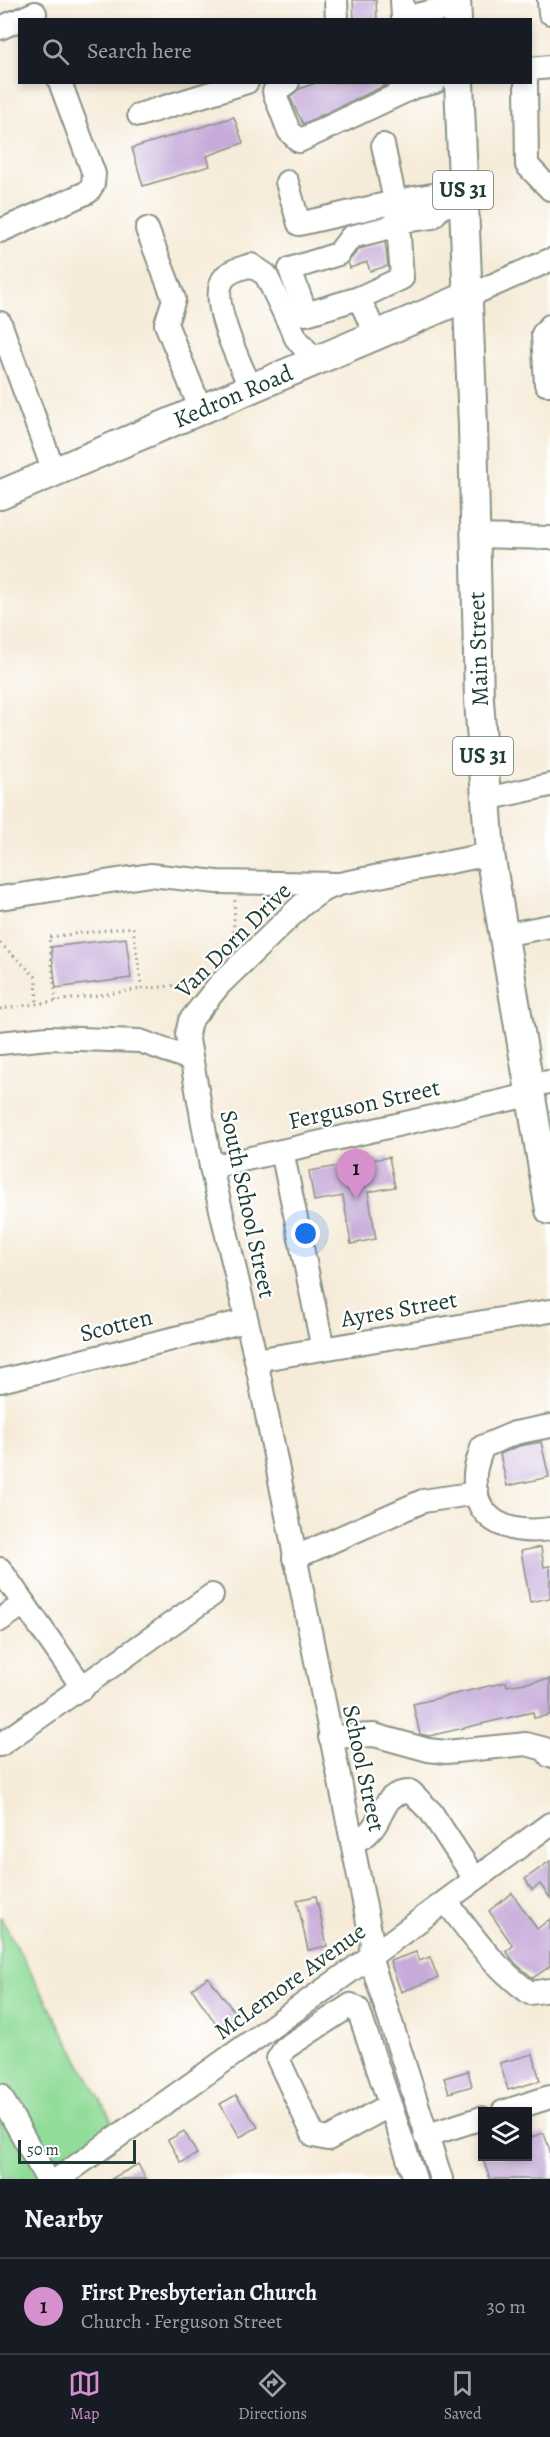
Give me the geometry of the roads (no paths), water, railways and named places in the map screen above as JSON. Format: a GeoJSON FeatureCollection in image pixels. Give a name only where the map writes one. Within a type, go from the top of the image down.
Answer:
{"type":"FeatureCollection","features":[{"type":"Feature","properties":{"kind":"main road","name":"Main Street"},"geometry":{"type":"LineString","coordinates":[[459,84],[452,204],[466,297],[476,536],[479,700],[490,854],[503,935],[535,1087],[550,1210]]}},
{"type":"Feature","properties":{"kind":"main road","name":"Kedron Road"},"geometry":{"type":"LineString","coordinates":[[0,495],[466,297]]}},
{"type":"Feature","properties":{"kind":"street"},"geometry":{"type":"LineString","coordinates":[[336,0],[337,18]]}},
{"type":"Feature","properties":{"kind":"street"},"geometry":{"type":"LineString","coordinates":[[549,0],[550,13]]}},
{"type":"Feature","properties":{"kind":"street"},"geometry":{"type":"LineString","coordinates":[[402,12],[457,8]]}},
{"type":"Feature","properties":{"kind":"street"},"geometry":{"type":"LineString","coordinates":[[20,18],[34,11]]}},
{"type":"Feature","properties":{"kind":"street"},"geometry":{"type":"LineString","coordinates":[[0,28],[18,19]]}},
{"type":"Feature","properties":{"kind":"street"},"geometry":{"type":"LineString","coordinates":[[532,69],[550,67]]}},
{"type":"Feature","properties":{"kind":"street"},"geometry":{"type":"LineString","coordinates":[[0,231],[88,192],[93,184],[94,174],[61,84]]}},
{"type":"Feature","properties":{"kind":"street"},"geometry":{"type":"LineString","coordinates":[[139,115],[244,84]]}},
{"type":"Feature","properties":{"kind":"street"},"geometry":{"type":"LineString","coordinates":[[277,86],[289,131],[299,141],[421,84]]}},
{"type":"Feature","properties":{"kind":"street"},"geometry":{"type":"LineString","coordinates":[[526,84],[527,165],[550,189]]}},
{"type":"Feature","properties":{"kind":"street"},"geometry":{"type":"LineString","coordinates":[[383,145],[397,213],[402,278],[359,298],[306,314],[290,269],[338,254],[351,237],[397,213],[408,199],[432,195],[452,204]]}},
{"type":"Feature","properties":{"kind":"street"},"geometry":{"type":"LineString","coordinates":[[286,182],[299,224],[397,213]]}},
{"type":"Feature","properties":{"kind":"street"},"geometry":{"type":"LineString","coordinates":[[147,229],[174,299],[166,324],[201,410]]}},
{"type":"Feature","properties":{"kind":"street"},"geometry":{"type":"LineString","coordinates":[[466,297],[550,260]]}},
{"type":"Feature","properties":{"kind":"street"},"geometry":{"type":"LineString","coordinates":[[251,389],[219,305],[219,290],[225,277],[235,270],[251,265],[266,275],[296,338],[315,361]]}},
{"type":"Feature","properties":{"kind":"street"},"geometry":{"type":"LineString","coordinates":[[359,298],[376,335]]}},
{"type":"Feature","properties":{"kind":"street"},"geometry":{"type":"LineString","coordinates":[[0,323],[54,472]]}},
{"type":"Feature","properties":{"kind":"street"},"geometry":{"type":"LineString","coordinates":[[550,326],[543,334],[546,384],[550,384]]}},
{"type":"Feature","properties":{"kind":"street"},"geometry":{"type":"LineString","coordinates":[[476,536],[550,538]]}},
{"type":"Feature","properties":{"kind":"street"},"geometry":{"type":"LineString","coordinates":[[486,799],[550,785]]}},
{"type":"Feature","properties":{"kind":"street","name":"Van Dorn Drive"},"geometry":{"type":"LineString","coordinates":[[190,1059],[187,1034],[190,1021],[200,1005],[302,905],[323,890],[339,884],[490,854]]}},
{"type":"Feature","properties":{"kind":"street"},"geometry":{"type":"LineString","coordinates":[[0,898],[150,875],[218,882],[339,884]]}},
{"type":"Feature","properties":{"kind":"street"},"geometry":{"type":"LineString","coordinates":[[503,935],[550,926]]}},
{"type":"Feature","properties":{"kind":"street"},"geometry":{"type":"LineString","coordinates":[[0,1043],[48,1038],[140,1041],[190,1059]]}},
{"type":"Feature","properties":{"kind":"street","name":"South School Street"},"geometry":{"type":"LineString","coordinates":[[190,1059],[211,1167],[245,1321],[256,1360]]}},
{"type":"Feature","properties":{"kind":"street","name":"Ferguson Street"},"geometry":{"type":"LineString","coordinates":[[211,1167],[535,1087]]}},
{"type":"Feature","properties":{"kind":"street"},"geometry":{"type":"LineString","coordinates":[[282,1150],[323,1349]]}},
{"type":"Feature","properties":{"kind":"street","name":"Ayres Street"},"geometry":{"type":"LineString","coordinates":[[256,1360],[550,1311]]}},
{"type":"Feature","properties":{"kind":"street","name":"Scotten"},"geometry":{"type":"LineString","coordinates":[[0,1381],[245,1321]]}},
{"type":"Feature","properties":{"kind":"street","name":"School Street"},"geometry":{"type":"LineString","coordinates":[[256,1360],[372,1942],[370,1957],[425,2136],[441,2179]]}},
{"type":"Feature","properties":{"kind":"street"},"geometry":{"type":"LineString","coordinates":[[550,1426],[515,1433],[482,1447],[475,1475],[480,1505],[490,1520],[515,1529],[550,1529]]}},
{"type":"Feature","properties":{"kind":"street"},"geometry":{"type":"LineString","coordinates":[[294,1558],[423,1501],[477,1493]]}},
{"type":"Feature","properties":{"kind":"street"},"geometry":{"type":"LineString","coordinates":[[0,1569],[83,1688]]}},
{"type":"Feature","properties":{"kind":"street"},"geometry":{"type":"LineString","coordinates":[[0,1745],[212,1595]]}},
{"type":"Feature","properties":{"kind":"street"},"geometry":{"type":"LineString","coordinates":[[0,1620],[24,1604]]}},
{"type":"Feature","properties":{"kind":"street"},"geometry":{"type":"LineString","coordinates":[[330,1737],[374,1735],[428,1750],[446,1752],[526,1744],[545,1749],[550,1756]]}},
{"type":"Feature","properties":{"kind":"street"},"geometry":{"type":"LineString","coordinates":[[352,1842],[372,1831],[387,1801],[399,1792],[411,1792],[431,1812],[475,1879]]}},
{"type":"Feature","properties":{"kind":"street","name":"McLemore Avenue"},"geometry":{"type":"LineString","coordinates":[[58,2179],[370,1957],[550,1824]]}},
{"type":"Feature","properties":{"kind":"street"},"geometry":{"type":"LineString","coordinates":[[446,1901],[487,1957],[511,1979],[530,1993],[550,1990]]}},
{"type":"Feature","properties":{"kind":"street"},"geometry":{"type":"LineString","coordinates":[[390,2105],[328,2139],[314,2136],[278,2059],[285,2048],[351,2005],[358,2009],[415,2179]]}},
{"type":"Feature","properties":{"kind":"street"},"geometry":{"type":"LineString","coordinates":[[0,2095],[47,2179]]}},
{"type":"Feature","properties":{"kind":"street"},"geometry":{"type":"LineString","coordinates":[[519,2107],[550,2097]]}},
{"type":"Feature","properties":{"kind":"street"},"geometry":{"type":"LineString","coordinates":[[425,2136],[478,2120]]}},
{"type":"Feature","properties":{"kind":"place","name":"First Presbyterian Church"},"geometry":{"type":"Point","coordinates":[356,1199]}}]}
